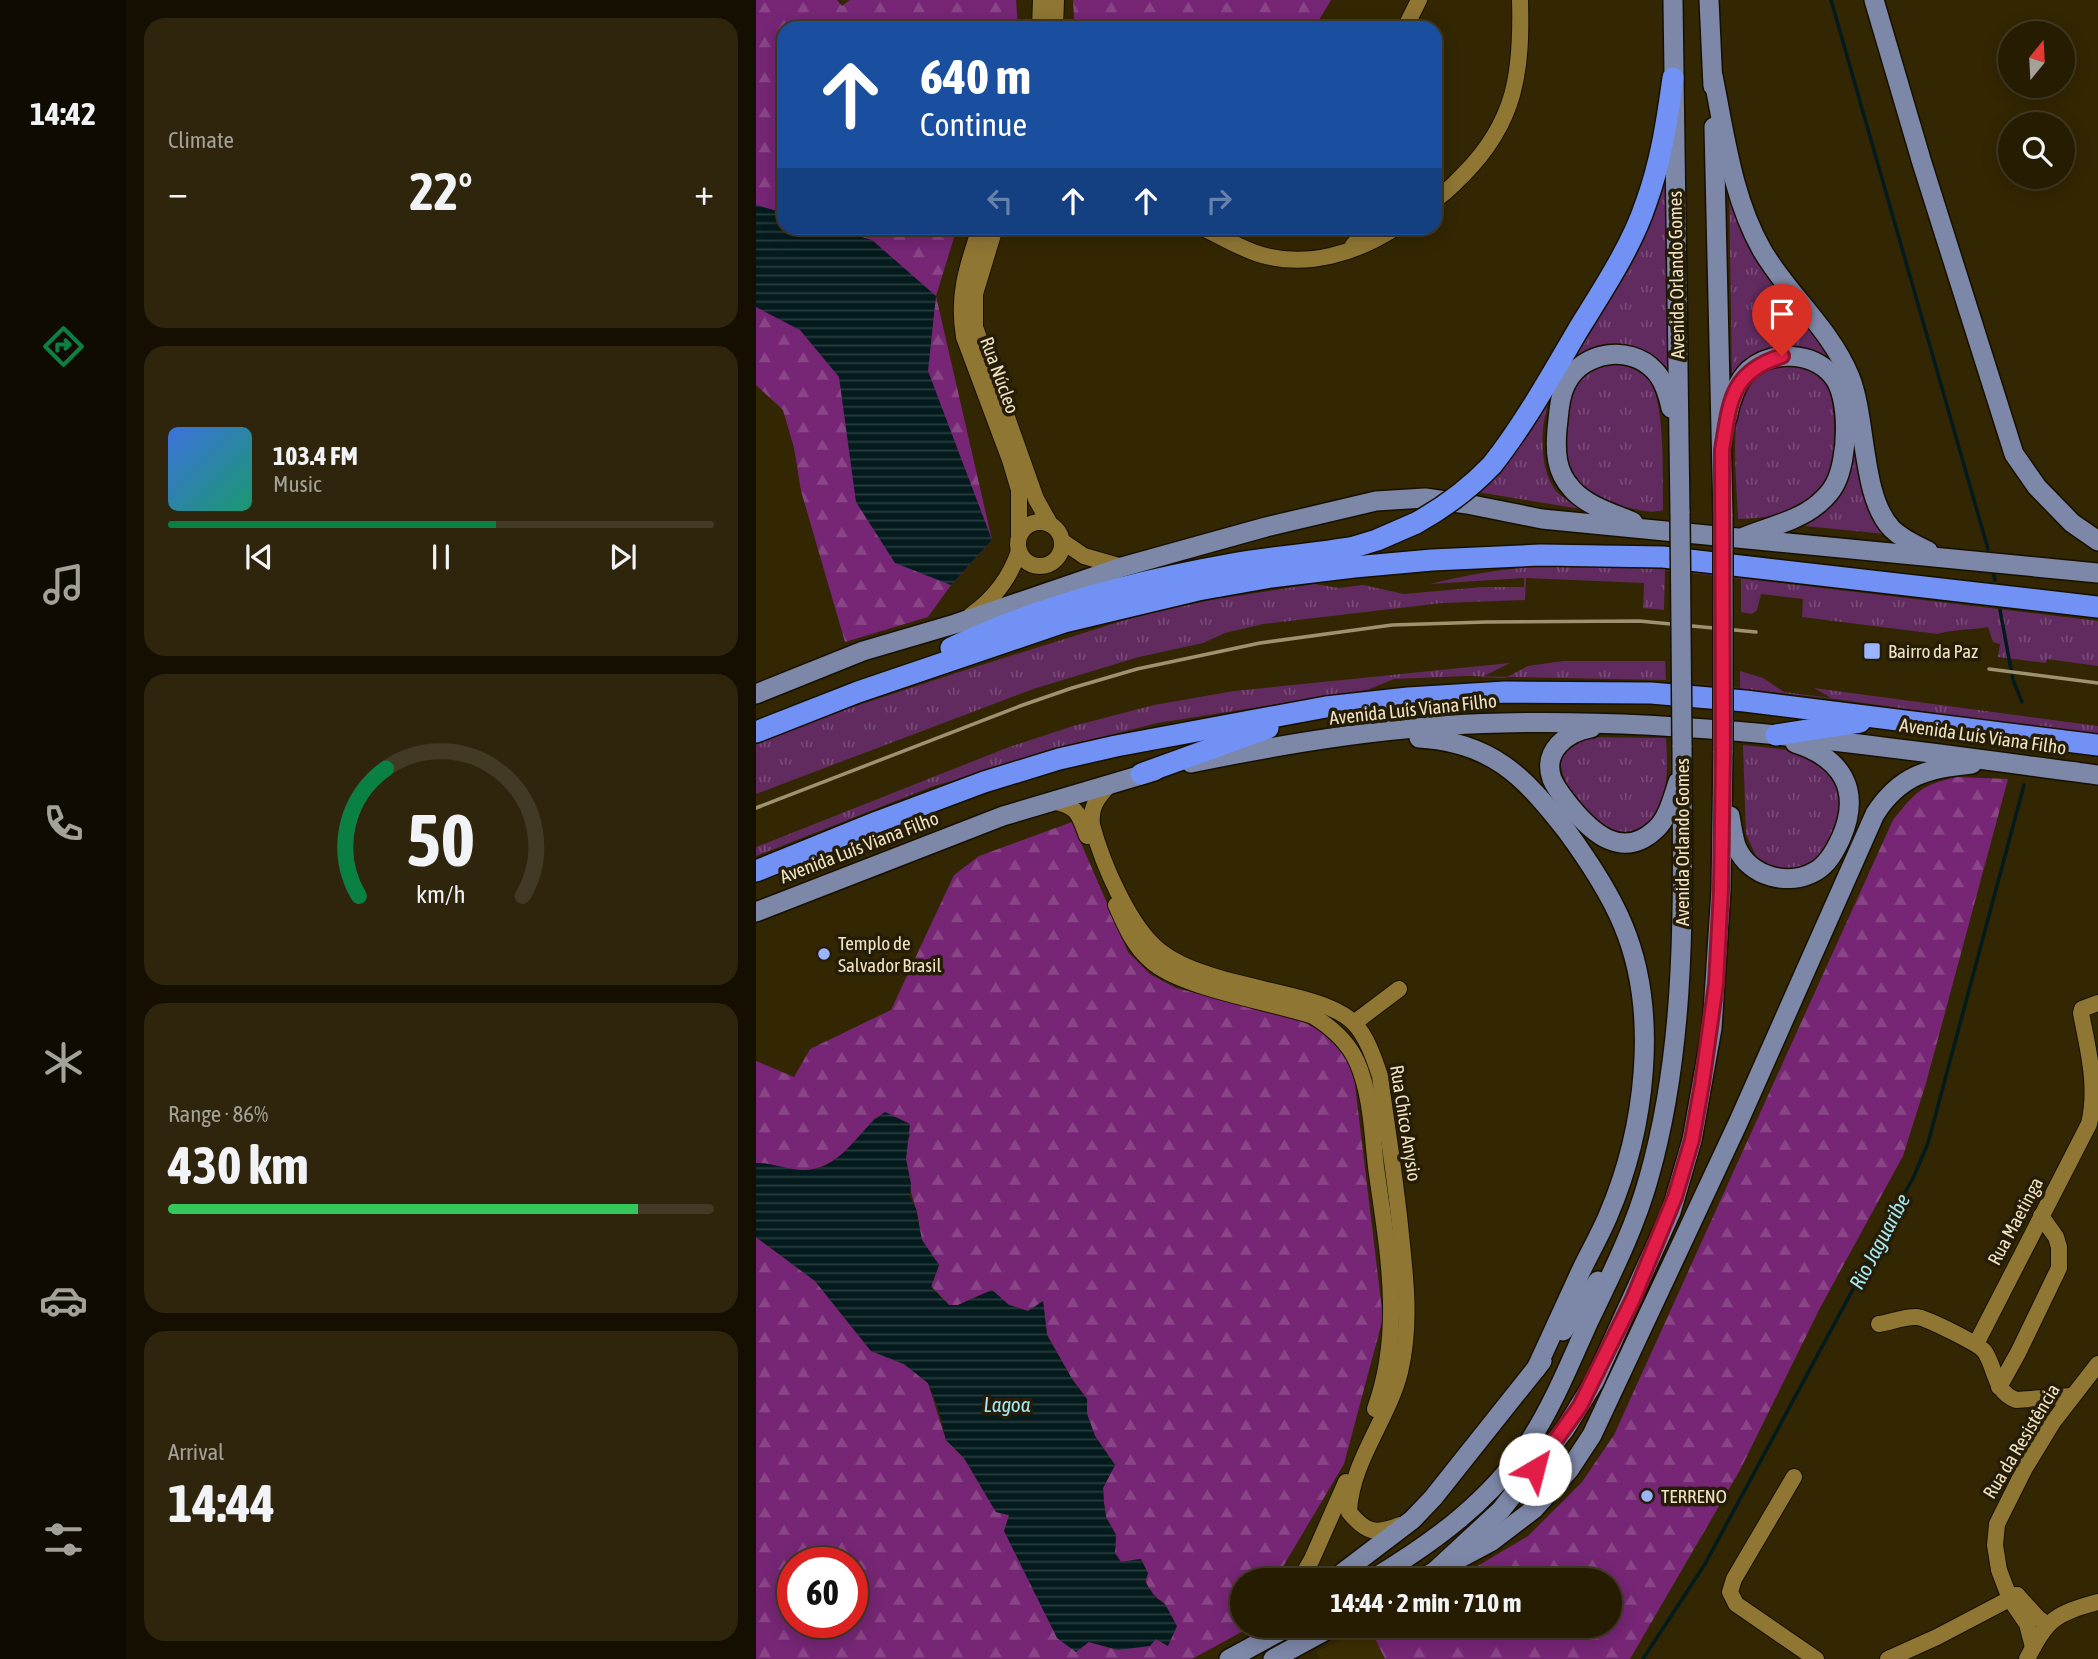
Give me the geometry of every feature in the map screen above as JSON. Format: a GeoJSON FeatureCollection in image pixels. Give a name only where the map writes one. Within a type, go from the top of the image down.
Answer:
{"type":"FeatureCollection","features":[{"type":"Feature","properties":{"kind":"highway"},"geometry":{"type":"LineString","coordinates":[[858,692],[985,632],[1076,600],[1223,566],[1354,547],[1416,523],[1437,511],[1474,483],[1512,440],[1618,262],[1645,206],[1661,156],[1673,78]]}},
{"type":"Feature","properties":{"kind":"highway"},"geometry":{"type":"LineString","coordinates":[[756,732],[858,692],[1064,622],[1198,590],[1272,577],[1367,566],[1541,555],[1663,557],[2098,607]]}},
{"type":"Feature","properties":{"kind":"highway","name":"Avenida Luís Viana Filho"},"geometry":{"type":"LineString","coordinates":[[756,871],[984,782],[1059,759],[1326,707],[1422,697],[1505,692],[1651,693],[1745,701],[2098,744]]}},
{"type":"Feature","properties":{"kind":"highway"},"geometry":{"type":"LineString","coordinates":[[1141,774],[1326,707]]}},
{"type":"Feature","properties":{"kind":"highway"},"geometry":{"type":"LineString","coordinates":[[1773,735],[1885,718]]}},
{"type":"Feature","properties":{"kind":"main road","name":"Avenida Orlando Gomes"},"geometry":{"type":"LineString","coordinates":[[1390,1568],[1455,1523],[1494,1485],[1529,1442],[1556,1393],[1627,1240],[1649,1179],[1661,1132],[1670,1078],[1680,979],[1682,925],[1673,0]]}},
{"type":"Feature","properties":{"kind":"main road","name":"Avenida Orlando Gomes"},"geometry":{"type":"LineString","coordinates":[[1435,1568],[1501,1510],[1535,1469],[1580,1406],[1611,1346],[1671,1212],[1692,1140],[1712,1028],[1721,890],[1723,516],[1709,0]]}},
{"type":"Feature","properties":{"kind":"main road"},"geometry":{"type":"LineString","coordinates":[[1874,0],[2014,454],[2046,496],[2073,523],[2098,541]]}},
{"type":"Feature","properties":{"kind":"main road"},"geometry":{"type":"LineString","coordinates":[[1713,76],[1736,187],[1749,222],[1779,276],[1821,327],[1850,377],[1857,400],[1877,505],[1891,529],[1913,544],[1948,558]]}},
{"type":"Feature","properties":{"kind":"main road"},"geometry":{"type":"LineString","coordinates":[[1650,529],[1586,501],[1563,479],[1555,447],[1559,406],[1566,383],[1577,369],[1592,358],[1614,354],[1630,356],[1653,368],[1663,381],[1669,397],[1679,456]]}},
{"type":"Feature","properties":{"kind":"main road"},"geometry":{"type":"LineString","coordinates":[[1722,450],[1728,410],[1736,388],[1749,370],[1782,356],[1819,364],[1833,376],[1840,390],[1844,412],[1845,443],[1835,484],[1815,506],[1741,538]]}},
{"type":"Feature","properties":{"kind":"main road"},"geometry":{"type":"LineString","coordinates":[[756,683],[955,624],[1122,567],[1266,527],[1395,499],[1425,498],[1542,519],[2096,571]]}},
{"type":"Feature","properties":{"kind":"main road"},"geometry":{"type":"LineString","coordinates":[[756,694],[863,652]]}},
{"type":"Feature","properties":{"kind":"main road","name":"Avenida Luís Viana Filho"},"geometry":{"type":"LineString","coordinates":[[756,912],[990,821],[1112,782],[1226,756],[1362,734],[1499,723],[1613,723],[1874,745],[2098,775]]}},
{"type":"Feature","properties":{"kind":"main road"},"geometry":{"type":"LineString","coordinates":[[1613,723],[1572,732],[1563,738],[1551,760],[1551,777],[1555,785],[1583,822],[1599,836],[1614,842],[1632,842],[1656,830],[1668,809],[1682,771]]}},
{"type":"Feature","properties":{"kind":"main road"},"geometry":{"type":"LineString","coordinates":[[1362,734],[1439,739],[1473,748],[1500,761],[1523,781],[1588,860],[1624,927],[1637,972],[1643,1012],[1644,1052],[1640,1103],[1631,1149],[1609,1214],[1536,1369]]}},
{"type":"Feature","properties":{"kind":"main road"},"geometry":{"type":"LineString","coordinates":[[1723,760],[1732,831],[1745,860],[1752,867],[1778,878],[1792,879],[1817,871],[1835,851],[1848,821],[1851,799],[1847,786],[1827,757],[1811,748],[1773,735]]}},
{"type":"Feature","properties":{"kind":"main road"},"geometry":{"type":"LineString","coordinates":[[1442,1568],[1492,1542],[1534,1509],[1570,1470],[1592,1434],[1651,1312],[1858,851],[1884,801],[1902,782],[1925,772],[1952,766],[2010,763]]}},
{"type":"Feature","properties":{"kind":"main road"},"geometry":{"type":"LineString","coordinates":[[1349,1568],[1412,1520],[1433,1498],[1536,1369],[1627,1240]]}},
{"type":"Feature","properties":{"kind":"main road"},"geometry":{"type":"LineString","coordinates":[[1251,1648],[1261,1638]]}},
{"type":"Feature","properties":{"kind":"main road"},"geometry":{"type":"LineString","coordinates":[[1229,1659],[1269,1638]]}},
{"type":"Feature","properties":{"kind":"main road"},"geometry":{"type":"LineString","coordinates":[[1273,1659],[1312,1638]]}},
{"type":"Feature","properties":{"kind":"street"},"geometry":{"type":"LineString","coordinates":[[1040,21],[1041,0]]}},
{"type":"Feature","properties":{"kind":"street"},"geometry":{"type":"LineString","coordinates":[[1055,21],[1056,0]]}},
{"type":"Feature","properties":{"kind":"street"},"geometry":{"type":"LineString","coordinates":[[1408,21],[1419,0]]}},
{"type":"Feature","properties":{"kind":"street"},"geometry":{"type":"LineString","coordinates":[[1442,192],[1483,155],[1500,130],[1516,84],[1520,0]]}},
{"type":"Feature","properties":{"kind":"street","name":"Rua Núcleo"},"geometry":{"type":"LineString","coordinates":[[955,624],[987,603],[998,592],[1007,579],[1019,543],[1019,490],[964,337],[961,317],[960,300],[964,278],[978,235]]}},
{"type":"Feature","properties":{"kind":"street","name":"Rua Núcleo"},"geometry":{"type":"LineString","coordinates":[[993,235],[975,294],[975,327],[1036,499],[1050,524]]}},
{"type":"Feature","properties":{"kind":"street"},"geometry":{"type":"LineString","coordinates":[[1217,235],[1245,249],[1274,258],[1316,259],[1343,254],[1383,235]]}},
{"type":"Feature","properties":{"kind":"street"},"geometry":{"type":"LineString","coordinates":[[1343,254],[1363,235]]}},
{"type":"Feature","properties":{"kind":"street"},"geometry":{"type":"LineString","coordinates":[[1042,522],[1050,524],[1060,534],[1062,541],[1062,548],[1055,561],[1041,566],[1027,562],[1019,543],[1028,525],[1042,522]]}},
{"type":"Feature","properties":{"kind":"street"},"geometry":{"type":"LineString","coordinates":[[1062,541],[1084,555],[1122,567]]}},
{"type":"Feature","properties":{"kind":"street"},"geometry":{"type":"LineString","coordinates":[[2066,771],[2098,785]]}},
{"type":"Feature","properties":{"kind":"street","name":"Rua Chico Anysio"},"geometry":{"type":"LineString","coordinates":[[1112,782],[1096,800],[1091,812],[1092,825],[1125,905],[1148,940],[1168,956],[1189,967],[1328,1007],[1354,1023],[1374,1056],[1380,1076],[1398,1203],[1406,1282],[1405,1348],[1399,1376],[1363,1458],[1349,1498],[1349,1512],[1363,1526],[1373,1531],[1384,1531],[1412,1520]]}},
{"type":"Feature","properties":{"kind":"street","name":"Rua Chico Anysio"},"geometry":{"type":"LineString","coordinates":[[1049,801],[1067,804],[1079,813],[1128,932],[1152,962],[1184,980],[1313,1016],[1327,1024],[1346,1043],[1357,1062],[1368,1102],[1391,1276],[1393,1319],[1382,1392],[1359,1454],[1307,1568]]}},
{"type":"Feature","properties":{"kind":"street"},"geometry":{"type":"LineString","coordinates":[[1337,1035],[1336,1029],[1341,1021],[1354,1023],[1399,989]]}},
{"type":"Feature","properties":{"kind":"street","name":"Rua Maetinga"},"geometry":{"type":"LineString","coordinates":[[1976,1344],[2092,1115],[2095,1087],[2081,1013],[2082,1009],[2098,1003]]}},
{"type":"Feature","properties":{"kind":"street"},"geometry":{"type":"LineString","coordinates":[[1999,1387],[2059,1268],[2056,1237],[2041,1216]]}},
{"type":"Feature","properties":{"kind":"street"},"geometry":{"type":"LineString","coordinates":[[1880,1324],[1918,1317],[1982,1347],[1999,1387],[2009,1398],[2020,1401],[2071,1396]]}},
{"type":"Feature","properties":{"kind":"street","name":"Rua da Resistência"},"geometry":{"type":"LineString","coordinates":[[2030,1653],[2027,1624],[1999,1570],[1995,1536],[1999,1517],[2025,1468],[2071,1396],[2098,1364]]}},
{"type":"Feature","properties":{"kind":"street"},"geometry":{"type":"LineString","coordinates":[[1794,1477],[1734,1579],[1730,1592],[1736,1604],[1816,1659]]}},
{"type":"Feature","properties":{"kind":"street"},"geometry":{"type":"LineString","coordinates":[[1888,1659],[1927,1642],[2011,1594]]}},
{"type":"Feature","properties":{"kind":"street","name":"Rua da Resistência"},"geometry":{"type":"LineString","coordinates":[[2011,1594],[2048,1625]]}},
{"type":"Feature","properties":{"kind":"street","name":"Rua da Resistência"},"geometry":{"type":"LineString","coordinates":[[2030,1653],[2048,1625],[2065,1612],[2098,1602]]}},
{"type":"Feature","properties":{"kind":"shaded area"},"geometry":{"type":"Polygon","coordinates":[[[1345,1638],[1375,1638],[1385,1659],[1320,1659],[1316,1652],[1345,1638]]]}},
{"type":"Feature","properties":{"kind":"green space"},"geometry":{"type":"Polygon","coordinates":[[[756,0],[837,0],[842,6],[850,0],[1016,0],[1018,21],[777,21],[777,235],[955,235],[936,296],[992,540],[951,585],[928,617],[845,642],[801,491],[794,448],[783,410],[756,385],[756,0]]]}},
{"type":"Feature","properties":{"kind":"green space"},"geometry":{"type":"Polygon","coordinates":[[[1073,0],[1331,0],[1318,21],[1073,21],[1073,0]]]}},
{"type":"Feature","properties":{"kind":"green space"},"geometry":{"type":"Polygon","coordinates":[[[1667,161],[1670,378],[1623,345],[1599,346],[1580,355],[1564,371],[1552,392],[1545,416],[1545,465],[1555,489],[1581,509],[1477,492],[1667,161]]]}},
{"type":"Feature","properties":{"kind":"green space"},"geometry":{"type":"Polygon","coordinates":[[[1729,178],[1745,223],[1767,266],[1842,373],[1852,405],[1865,485],[1881,520],[1895,535],[1785,524],[1819,510],[1837,492],[1848,458],[1850,419],[1847,400],[1835,372],[1810,355],[1796,351],[1768,355],[1755,361],[1732,384],[1729,178]]]}},
{"type":"Feature","properties":{"kind":"green space"},"geometry":{"type":"Polygon","coordinates":[[[1607,360],[1644,371],[1657,397],[1662,436],[1663,510],[1640,510],[1601,499],[1585,490],[1568,471],[1564,459],[1563,432],[1568,403],[1579,378],[1587,369],[1607,360]]]}},
{"type":"Feature","properties":{"kind":"green space"},"geometry":{"type":"Polygon","coordinates":[[[1775,364],[1811,370],[1827,385],[1834,416],[1833,468],[1819,494],[1802,506],[1770,516],[1738,519],[1735,443],[1740,404],[1755,375],[1775,364]]]}},
{"type":"Feature","properties":{"kind":"green space"},"geometry":{"type":"Polygon","coordinates":[[[1574,565],[1663,569],[2098,621],[2098,666],[2047,659],[2046,663],[1998,657],[2000,644],[1993,642],[1988,627],[1937,634],[1802,617],[1803,599],[1761,594],[1757,610],[1752,614],[1741,612],[1741,579],[1665,570],[1664,610],[1643,608],[1644,583],[1526,578],[1525,600],[1442,603],[1263,624],[1225,633],[1203,643],[1139,657],[1033,689],[756,794],[756,742],[798,725],[1141,615],[1216,599],[1315,584],[1339,588],[1363,585],[1404,594],[1482,587],[1524,587],[1524,578],[1430,584],[1502,570],[1574,565]]]}},
{"type":"Feature","properties":{"kind":"green space"},"geometry":{"type":"Polygon","coordinates":[[[1563,661],[1665,661],[1666,680],[1740,688],[1740,671],[1763,678],[1784,692],[1831,698],[1814,688],[2098,726],[2098,735],[1834,699],[1665,680],[1507,677],[1528,666],[1563,661]]]}},
{"type":"Feature","properties":{"kind":"green space"},"geometry":{"type":"Polygon","coordinates":[[[1510,663],[1483,676],[1394,679],[1367,690],[1157,723],[931,787],[756,856],[756,847],[1009,747],[1073,726],[1154,705],[1234,691],[1510,663]]]}},
{"type":"Feature","properties":{"kind":"green space"},"geometry":{"type":"Polygon","coordinates":[[[1578,737],[1666,738],[1667,776],[1661,814],[1633,831],[1619,832],[1593,819],[1572,794],[1561,765],[1560,752],[1578,737]]]}},
{"type":"Feature","properties":{"kind":"green space"},"geometry":{"type":"Polygon","coordinates":[[[1743,745],[1788,750],[1830,765],[1849,802],[1818,864],[1797,872],[1774,868],[1756,856],[1746,834],[1743,745]]]}},
{"type":"Feature","properties":{"kind":"green space"},"geometry":{"type":"Polygon","coordinates":[[[1957,777],[2008,779],[1926,1083],[1903,1156],[1820,1308],[1740,1470],[1630,1659],[1385,1659],[1375,1638],[1622,1638],[1622,1568],[1474,1568],[1528,1536],[1582,1482],[1614,1435],[1893,820],[1920,791],[1935,783],[1957,777]]]}},
{"type":"Feature","properties":{"kind":"green space"},"geometry":{"type":"Polygon","coordinates":[[[1072,822],[1128,952],[1150,974],[1176,988],[1297,1019],[1316,1028],[1333,1039],[1344,1054],[1354,1077],[1383,1318],[1344,1464],[1282,1568],[1230,1568],[1230,1638],[1192,1659],[756,1659],[756,1237],[815,1281],[871,1351],[904,1364],[928,1383],[946,1440],[964,1458],[996,1512],[1010,1515],[1089,1642],[1118,1650],[1156,1639],[1168,1646],[1165,1604],[1154,1595],[1147,1584],[1140,1559],[1121,1562],[1115,1553],[1116,1535],[1106,1517],[1103,1488],[1115,1465],[1095,1436],[1087,1414],[1087,1399],[1072,1379],[1047,1335],[1043,1302],[1028,1311],[1009,1305],[992,1290],[958,1305],[949,1305],[931,1286],[939,1265],[921,1238],[906,1162],[910,1134],[875,1118],[843,1153],[823,1166],[800,1170],[756,1163],[756,1061],[794,1077],[810,1049],[891,1010],[954,875],[979,856],[1072,822]]]}},
{"type":"Feature","properties":{"kind":"water"},"geometry":{"type":"Polygon","coordinates":[[[756,205],[777,211],[777,235],[855,235],[872,240],[936,296],[928,371],[992,540],[951,585],[895,563],[856,502],[839,377],[800,330],[756,307],[756,205]]]}},
{"type":"Feature","properties":{"kind":"water","name":"Lagoa"},"geometry":{"type":"Polygon","coordinates":[[[885,1112],[910,1124],[906,1159],[911,1184],[910,1197],[916,1209],[922,1240],[939,1265],[931,1287],[949,1305],[958,1305],[992,1290],[1009,1305],[1028,1311],[1043,1301],[1047,1335],[1072,1379],[1087,1399],[1087,1414],[1095,1436],[1115,1465],[1103,1488],[1106,1517],[1116,1535],[1115,1553],[1121,1562],[1141,1559],[1148,1573],[1145,1582],[1155,1597],[1165,1604],[1177,1626],[1168,1646],[1156,1639],[1150,1646],[1118,1650],[1089,1642],[1076,1652],[1057,1638],[1004,1531],[1009,1515],[996,1512],[964,1458],[946,1440],[928,1383],[904,1364],[871,1351],[815,1281],[756,1237],[756,1163],[800,1170],[827,1165],[838,1158],[885,1112]]]}},
{"type":"Feature","properties":{"kind":"waterway"},"geometry":{"type":"LineString","coordinates":[[1831,0],[1988,549]]}},
{"type":"Feature","properties":{"kind":"waterway"},"geometry":{"type":"LineString","coordinates":[[1993,572],[1995,580]]}},
{"type":"Feature","properties":{"kind":"waterway"},"geometry":{"type":"LineString","coordinates":[[2000,610],[2013,680],[2022,702]]}},
{"type":"Feature","properties":{"kind":"waterway","name":"Rio Jaguaribe"},"geometry":{"type":"LineString","coordinates":[[1643,1659],[1705,1564],[1914,1176],[1928,1143],[2024,785]]}},
{"type":"Feature","properties":{"kind":"railway"},"geometry":{"type":"LineString","coordinates":[[756,808],[1072,688],[1137,669],[1260,643],[1392,625],[1486,622],[1639,621],[1756,632]]}},
{"type":"Feature","properties":{"kind":"railway"},"geometry":{"type":"LineString","coordinates":[[1989,669],[2098,683]]}},
{"type":"Feature","properties":{"kind":"place","name":"Bairro da Paz"},"geometry":{"type":"Point","coordinates":[1872,651]}},
{"type":"Feature","properties":{"kind":"place","name":"Templo de Salvador Brasil"},"geometry":{"type":"Point","coordinates":[824,954]}},
{"type":"Feature","properties":{"kind":"place","name":"TERRENO"},"geometry":{"type":"Point","coordinates":[1647,1496]}},
{"type":"Feature","properties":{"kind":"route"},"geometry":{"type":"LineString","coordinates":[[1535,1469],[1565,1429],[1594,1382],[1671,1212],[1692,1140],[1712,1028],[1721,890],[1722,450],[1728,410],[1736,388],[1749,370],[1782,356]]}}]}
